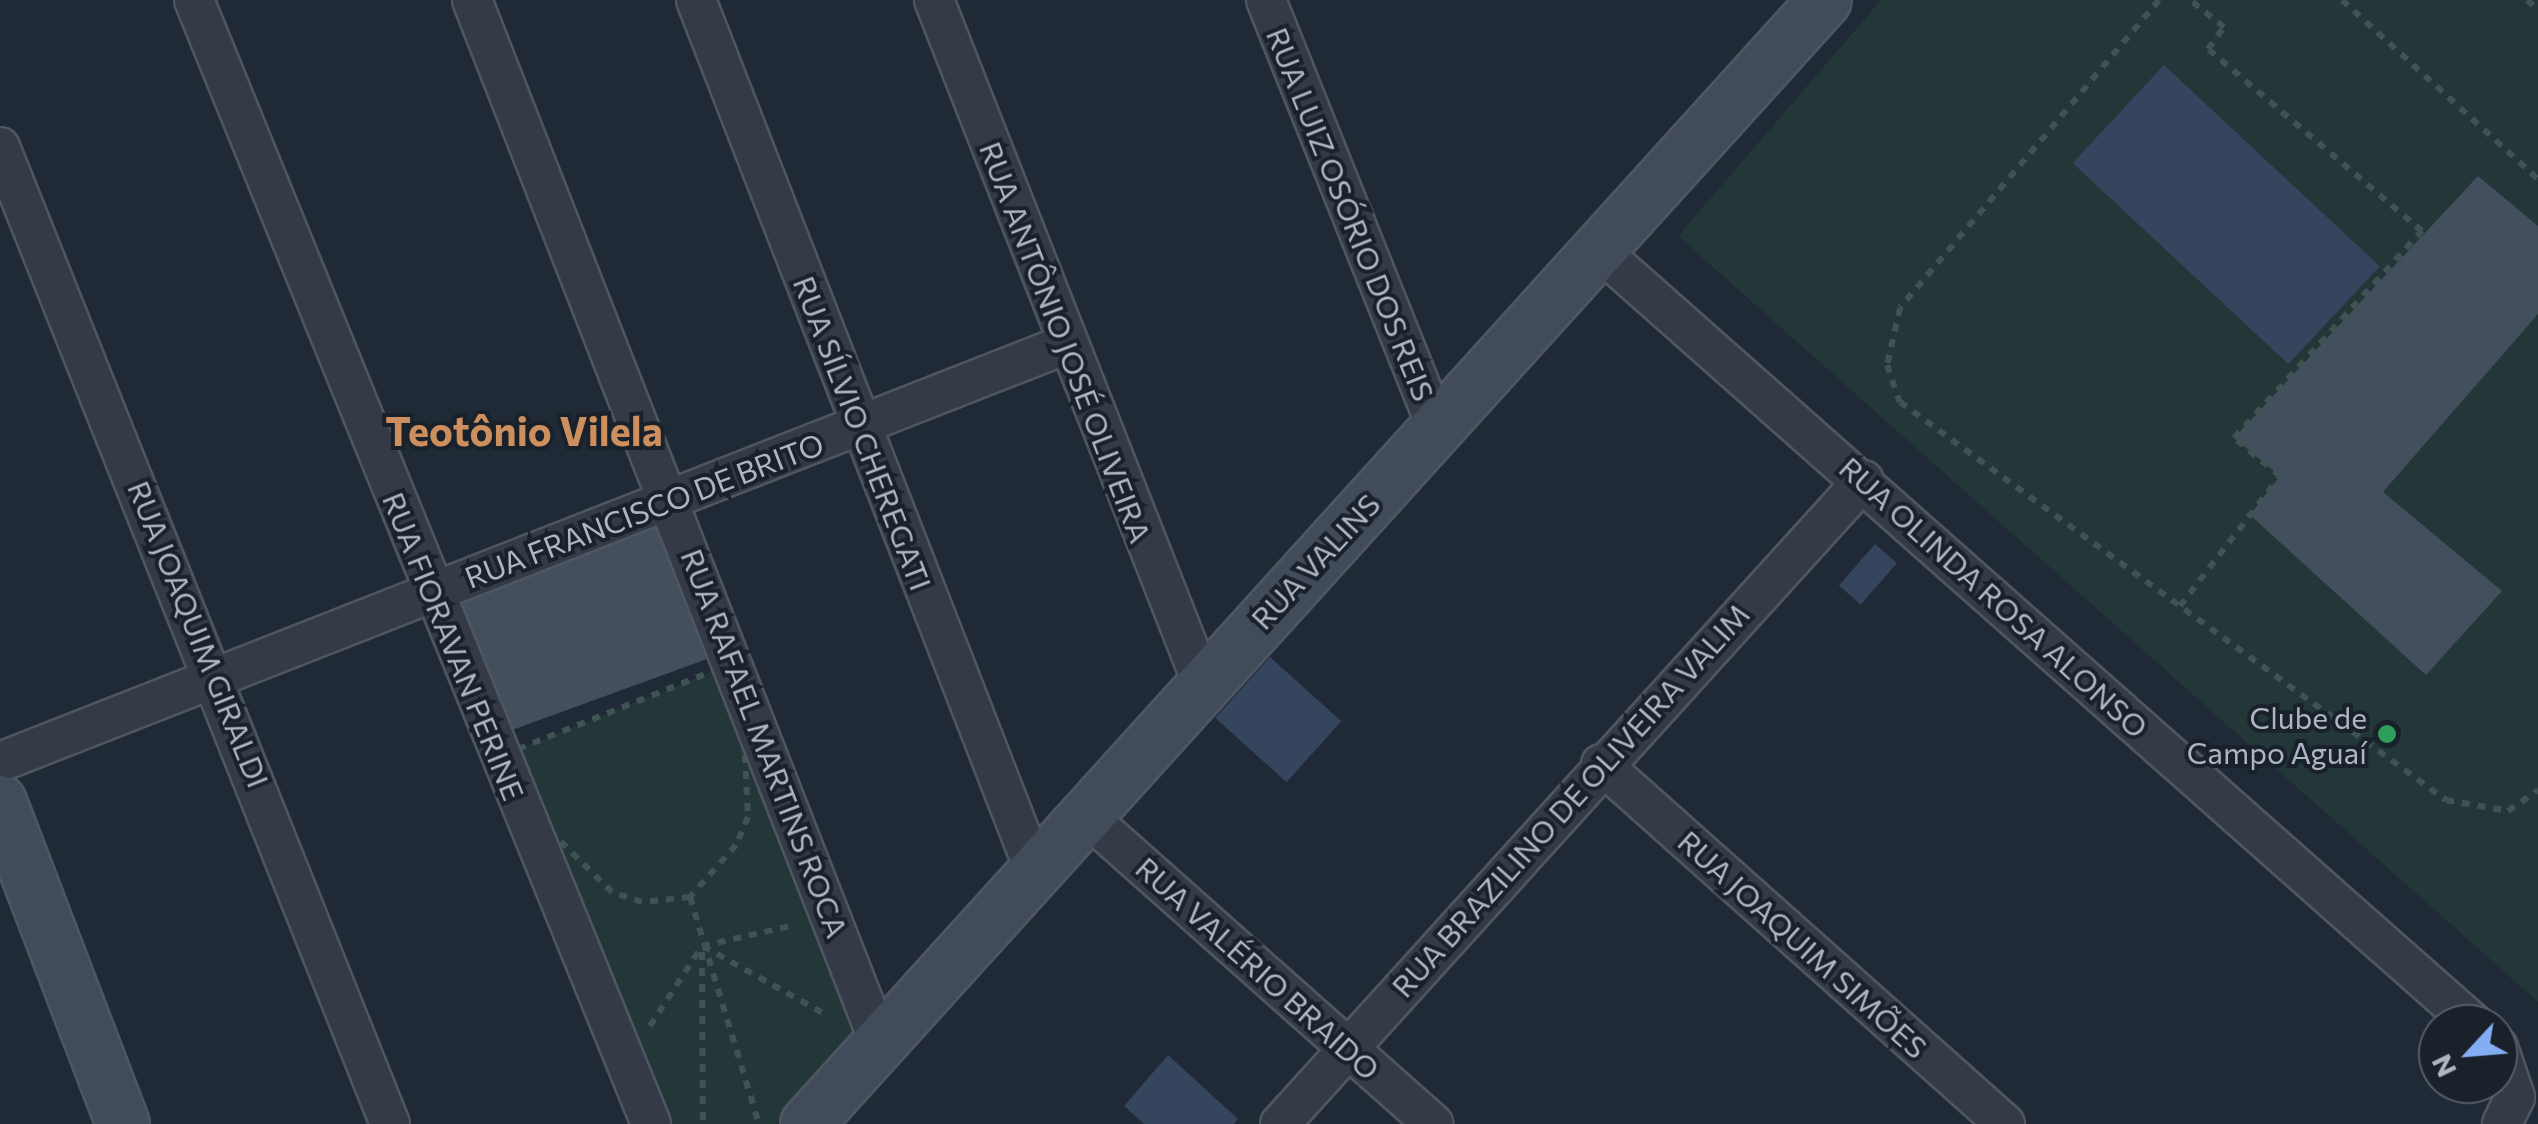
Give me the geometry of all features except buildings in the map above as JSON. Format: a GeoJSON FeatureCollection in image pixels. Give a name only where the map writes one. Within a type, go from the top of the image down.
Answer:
{"type":"FeatureCollection","features":[{"type":"Feature","properties":{"kind":"street","name":"RUA FIORAVAN PERINE"},"geometry":{"type":"LineString","coordinates":[[194,0],[650,1124]]}},
{"type":"Feature","properties":{"kind":"street","name":"RUA RAFAEL MARTINS ROCA"},"geometry":{"type":"LineString","coordinates":[[472,0],[671,499],[861,1033]]}},
{"type":"Feature","properties":{"kind":"street","name":"RUA SÍLVIO CHEREGATI"},"geometry":{"type":"LineString","coordinates":[[696,0],[1033,866]]}},
{"type":"Feature","properties":{"kind":"street","name":"RUA ANTÔNIO JOSÉ OLIVEIRA"},"geometry":{"type":"LineString","coordinates":[[934,0],[1064,344],[1202,682]]}},
{"type":"Feature","properties":{"kind":"street","name":"RUA LUIZ OSÓRIO DOS REIS"},"geometry":{"type":"LineString","coordinates":[[1266,0],[1437,428]]}},
{"type":"Feature","properties":{"kind":"street","name":"RUA VALINS"},"geometry":{"type":"LineString","coordinates":[[808,1124],[861,1033],[1033,866],[1601,252],[1825,0]]}},
{"type":"Feature","properties":{"kind":"street","name":"RUA JOAQUIM GIRALDI"},"geometry":{"type":"LineString","coordinates":[[0,147],[217,673],[390,1124]]}},
{"type":"Feature","properties":{"kind":"street","name":"RUA OLINDA ROSA ALONSO"},"geometry":{"type":"LineString","coordinates":[[1601,252],[1864,480],[2452,1004]]}},
{"type":"Feature","properties":{"kind":"street","name":"RUA FRANCISCO DE BRITO"},"geometry":{"type":"LineString","coordinates":[[0,762],[217,673],[860,428],[1064,344]]}},
{"type":"Feature","properties":{"kind":"street","name":"RUA BRAZILINO DE OLIVEIRA VALIM"},"geometry":{"type":"LineString","coordinates":[[1280,1124],[1600,764],[1864,480]]}},
{"type":"Feature","properties":{"kind":"street","name":"RUA JOAQUIM SIMÕES"},"geometry":{"type":"LineString","coordinates":[[1600,764],[2005,1124]]}},
{"type":"Feature","properties":{"kind":"street"},"geometry":{"type":"LineString","coordinates":[[0,802],[123,1124]]}},
{"type":"Feature","properties":{"kind":"street","name":"RUA VALÉRIO BRAIDO"},"geometry":{"type":"LineString","coordinates":[[1082,812],[1434,1124]]}},
{"type":"Feature","properties":{"kind":"path"},"geometry":{"type":"LineString","coordinates":[[2159,0],[1900,308],[1887,365],[1900,402],[2446,800],[2508,811],[2538,790]]}},
{"type":"Feature","properties":{"kind":"path"},"geometry":{"type":"LineString","coordinates":[[2180,606],[2280,476],[2234,438],[2422,231],[2208,49],[2224,27],[2190,0]]}},
{"type":"Feature","properties":{"kind":"path"},"geometry":{"type":"LineString","coordinates":[[2342,0],[2538,179]]}},
{"type":"Feature","properties":{"kind":"path"},"geometry":{"type":"LineString","coordinates":[[2527,0],[2538,10]]}},
{"type":"Feature","properties":{"kind":"path"},"geometry":{"type":"LineString","coordinates":[[716,670],[744,739],[748,817],[716,879],[690,897],[642,902],[580,867],[551,832],[518,749],[716,670]]}},
{"type":"Feature","properties":{"kind":"path"},"geometry":{"type":"LineString","coordinates":[[690,897],[759,1124]]}},
{"type":"Feature","properties":{"kind":"path"},"geometry":{"type":"LineString","coordinates":[[668,991],[702,946],[758,927],[817,924]]}},
{"type":"Feature","properties":{"kind":"path"},"geometry":{"type":"LineString","coordinates":[[702,946],[861,1033]]}},
{"type":"Feature","properties":{"kind":"path"},"geometry":{"type":"LineString","coordinates":[[702,946],[703,1124]]}},
{"type":"Feature","properties":{"kind":"shaded area","name":"Clube de Campo Aguaí"},"geometry":{"type":"Polygon","coordinates":[[[1881,0],[2538,0],[2538,1002],[1678,236],[1881,0]]]}},
{"type":"Feature","properties":{"kind":"shaded area"},"geometry":{"type":"Polygon","coordinates":[[[716,670],[860,1034],[776,1124],[670,1124],[518,749],[716,670]]]}},
{"type":"Feature","properties":{"kind":"water"},"geometry":{"type":"Polygon","coordinates":[[[2164,65],[2380,266],[2288,364],[2073,163],[2164,65]]]}},
{"type":"Feature","properties":{"kind":"water"},"geometry":{"type":"Polygon","coordinates":[[[1875,544],[1897,563],[1861,605],[1839,586],[1875,544]]]}},
{"type":"Feature","properties":{"kind":"water"},"geometry":{"type":"Polygon","coordinates":[[[1270,657],[1341,721],[1286,782],[1215,718],[1270,657]]]}},
{"type":"Feature","properties":{"kind":"water"},"geometry":{"type":"Polygon","coordinates":[[[1168,1055],[1238,1119],[1234,1124],[1144,1124],[1124,1106],[1168,1055]]]}},
{"type":"Feature","properties":{"kind":"place","name":"Clube de Campo Aguaí"},"geometry":{"type":"Point","coordinates":[2387,734]}},
{"type":"Feature","properties":{"kind":"district","name":"Teotônio Vilela"},"geometry":{"type":"Point","coordinates":[524,430]}}]}
